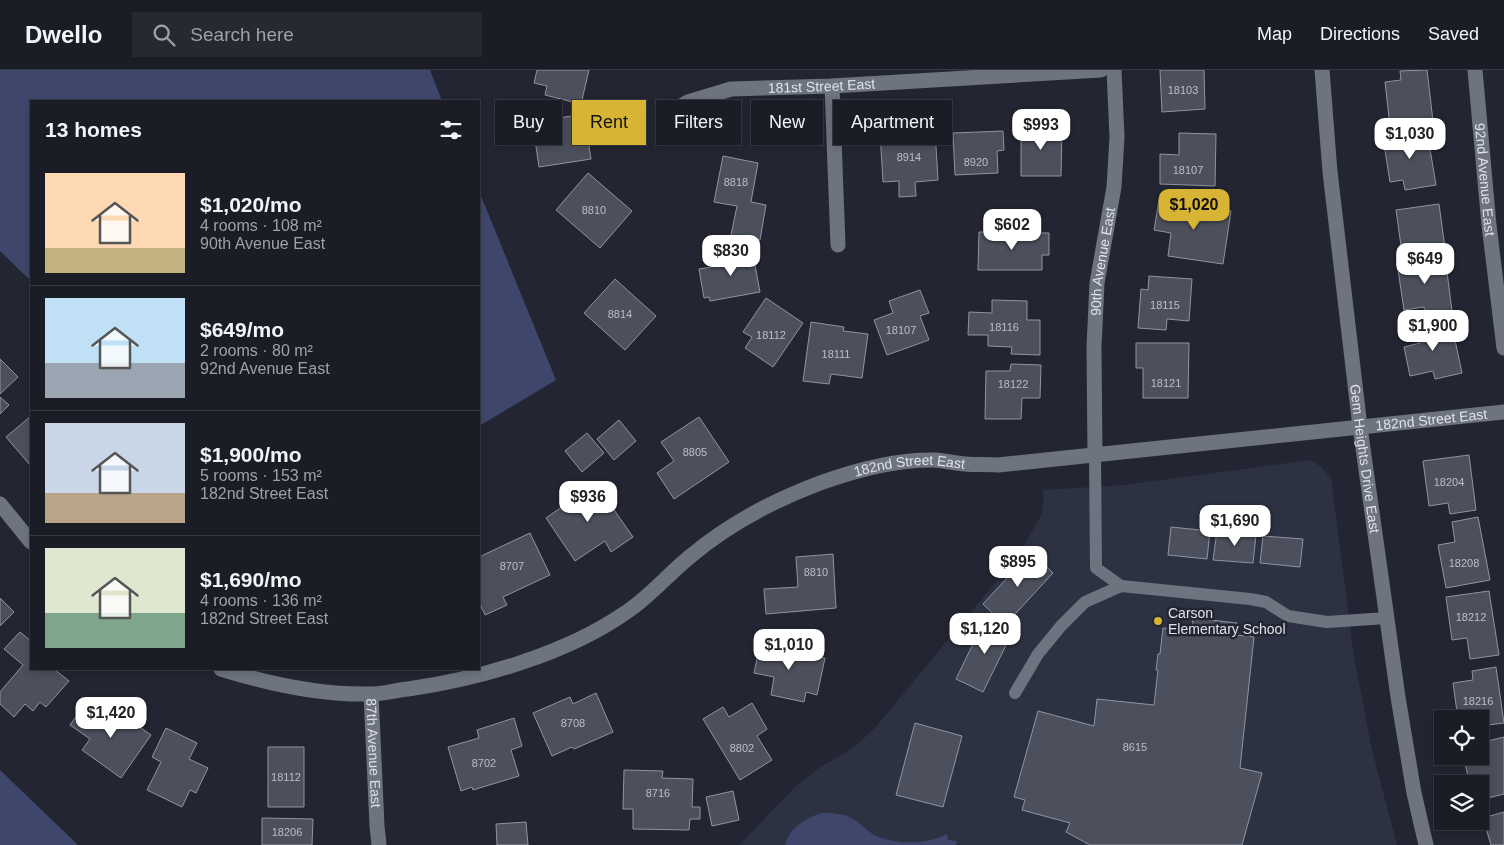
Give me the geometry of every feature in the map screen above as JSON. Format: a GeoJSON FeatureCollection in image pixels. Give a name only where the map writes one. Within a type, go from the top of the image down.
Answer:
{"type":"FeatureCollection","features":[{"type":"Feature","properties":{"kind":"street","name":"181st Street East"},"geometry":{"type":"LineString","coordinates":[[695,100],[732,89],[832,86],[1102,70]]}},
{"type":"Feature","properties":{"kind":"street","name":"90th Avenue East"},"geometry":{"type":"LineString","coordinates":[[1095,455],[1094,347],[1097,283],[1114,187],[1117,137],[1114,70]]}},
{"type":"Feature","properties":{"kind":"street","name":"Gem Heights Drive East"},"geometry":{"type":"LineString","coordinates":[[1322,70],[1330,172],[1360,427],[1398,698],[1414,793],[1426,845]]}},
{"type":"Feature","properties":{"kind":"street","name":"92nd Avenue East"},"geometry":{"type":"LineString","coordinates":[[1475,70],[1489,225],[1504,348]]}},
{"type":"Feature","properties":{"kind":"street"},"geometry":{"type":"LineString","coordinates":[[832,86],[838,246]]}},
{"type":"Feature","properties":{"kind":"street","name":"182nd Street East"},"geometry":{"type":"LineString","coordinates":[[371,694],[462,679],[537,657],[587,635],[627,613],[692,554],[753,514],[828,480],[878,466],[936,460],[966,464],[998,465],[1504,412]]}},
{"type":"Feature","properties":{"kind":"street"},"geometry":{"type":"LineString","coordinates":[[0,504],[30,541]]}},
{"type":"Feature","properties":{"kind":"street","name":"87th Avenue East"},"geometry":{"type":"LineString","coordinates":[[225,670],[300,688],[326,692],[371,694],[376,826],[379,845]]}},
{"type":"Feature","properties":{"kind":"lane"},"geometry":{"type":"LineString","coordinates":[[1095,455],[1096,568],[1121,586]]}},
{"type":"Feature","properties":{"kind":"lane"},"geometry":{"type":"LineString","coordinates":[[1015,693],[1038,654],[1061,626],[1085,602],[1121,586],[1250,599],[1266,602],[1288,616],[1327,622],[1387,618]]}},
{"type":"Feature","properties":{"kind":"shaded area"},"geometry":{"type":"Polygon","coordinates":[[[0,70],[430,70],[442,100],[30,100],[30,280],[0,251],[0,70]]]}},
{"type":"Feature","properties":{"kind":"shaded area"},"geometry":{"type":"Polygon","coordinates":[[[480,193],[556,380],[480,425],[480,193]]]}},
{"type":"Feature","properties":{"kind":"shaded area","name":"Carson Elementary School"},"geometry":{"type":"Polygon","coordinates":[[[1310,460],[1320,466],[1331,478],[1354,657],[1372,750],[1397,845],[739,845],[797,785],[822,766],[853,748],[875,728],[1019,554],[1042,514],[1043,490],[1125,485],[1310,460]]]}},
{"type":"Feature","properties":{"kind":"shaded area"},"geometry":{"type":"Polygon","coordinates":[[[0,770],[78,845],[0,845],[0,770]]]}},
{"type":"Feature","properties":{"kind":"shaded area"},"geometry":{"type":"Polygon","coordinates":[[[821,813],[848,816],[876,836],[893,841],[921,842],[947,834],[948,840],[957,841],[956,845],[785,845],[790,833],[799,824],[821,813]]]}},
{"type":"Feature","properties":{"kind":"building"},"geometry":{"type":"Polygon","coordinates":[[[537,70],[589,70],[582,100],[572,100],[572,102],[545,95],[547,86],[534,83],[537,70]]]}},
{"type":"Feature","properties":{"kind":"building"},"geometry":{"type":"Polygon","coordinates":[[[1160,70],[1204,70],[1205,109],[1162,112],[1160,70]]]}},
{"type":"Feature","properties":{"kind":"building"},"geometry":{"type":"Polygon","coordinates":[[[1427,70],[1433,121],[1390,126],[1385,82],[1401,80],[1400,71],[1427,70]]]}},
{"type":"Feature","properties":{"kind":"building"},"geometry":{"type":"Polygon","coordinates":[[[572,116],[572,145],[589,145],[591,159],[539,167],[536,145],[562,145],[562,117],[572,116]]]}},
{"type":"Feature","properties":{"kind":"building"},"geometry":{"type":"Polygon","coordinates":[[[1021,126],[1062,127],[1061,176],[1021,176],[1021,126]]]}},
{"type":"Feature","properties":{"kind":"building"},"geometry":{"type":"Polygon","coordinates":[[[1003,131],[1004,150],[997,151],[998,173],[955,175],[953,133],[1003,131]]]}},
{"type":"Feature","properties":{"kind":"building"},"geometry":{"type":"Polygon","coordinates":[[[1427,131],[1436,185],[1405,190],[1403,180],[1390,182],[1383,138],[1427,131]]]}},
{"type":"Feature","properties":{"kind":"building"},"geometry":{"type":"Polygon","coordinates":[[[1179,133],[1216,134],[1215,186],[1160,184],[1160,154],[1179,155],[1179,133]]]}},
{"type":"Feature","properties":{"kind":"building"},"geometry":{"type":"Polygon","coordinates":[[[881,145],[936,145],[938,180],[915,182],[916,196],[899,197],[899,181],[883,182],[881,145]]]}},
{"type":"Feature","properties":{"kind":"building"},"geometry":{"type":"Polygon","coordinates":[[[723,156],[758,163],[751,202],[766,205],[760,240],[731,235],[737,206],[714,202],[723,156]]]}},
{"type":"Feature","properties":{"kind":"building"},"geometry":{"type":"Polygon","coordinates":[[[588,173],[632,211],[600,248],[556,210],[588,173]]]}},
{"type":"Feature","properties":{"kind":"building"},"geometry":{"type":"Polygon","coordinates":[[[1159,200],[1231,211],[1223,264],[1168,256],[1171,233],[1154,230],[1159,200]]]}},
{"type":"Feature","properties":{"kind":"building"},"geometry":{"type":"Polygon","coordinates":[[[1439,204],[1445,248],[1402,253],[1396,210],[1439,204]]]}},
{"type":"Feature","properties":{"kind":"building"},"geometry":{"type":"Polygon","coordinates":[[[979,232],[1049,233],[1049,255],[1042,255],[1042,270],[978,270],[979,232]]]}},
{"type":"Feature","properties":{"kind":"building"},"geometry":{"type":"Polygon","coordinates":[[[752,249],[760,292],[710,301],[709,297],[704,298],[699,269],[723,265],[721,254],[752,249]]]}},
{"type":"Feature","properties":{"kind":"building"},"geometry":{"type":"Polygon","coordinates":[[[1445,256],[1452,311],[1425,315],[1424,307],[1404,310],[1397,263],[1445,256]]]}},
{"type":"Feature","properties":{"kind":"building"},"geometry":{"type":"Polygon","coordinates":[[[1149,276],[1192,279],[1189,321],[1167,319],[1166,330],[1138,328],[1141,289],[1148,290],[1149,276]]]}},
{"type":"Feature","properties":{"kind":"building"},"geometry":{"type":"Polygon","coordinates":[[[615,279],[656,316],[625,350],[584,313],[615,279]]]}},
{"type":"Feature","properties":{"kind":"building"},"geometry":{"type":"Polygon","coordinates":[[[920,290],[929,313],[920,316],[929,340],[887,355],[874,320],[893,313],[889,301],[920,290]]]}},
{"type":"Feature","properties":{"kind":"building"},"geometry":{"type":"Polygon","coordinates":[[[766,298],[803,323],[773,367],[745,348],[752,337],[743,332],[766,298]]]}},
{"type":"Feature","properties":{"kind":"building"},"geometry":{"type":"Polygon","coordinates":[[[992,300],[1027,301],[1027,320],[1040,320],[1040,355],[1011,354],[1012,347],[988,346],[988,335],[968,335],[969,312],[992,313],[992,300]]]}},
{"type":"Feature","properties":{"kind":"building"},"geometry":{"type":"Polygon","coordinates":[[[1443,320],[1447,341],[1455,340],[1462,373],[1435,379],[1433,371],[1410,376],[1404,347],[1420,343],[1417,325],[1443,320]]]}},
{"type":"Feature","properties":{"kind":"building"},"geometry":{"type":"Polygon","coordinates":[[[811,322],[844,327],[843,331],[868,334],[862,378],[831,374],[829,384],[803,381],[811,322]]]}},
{"type":"Feature","properties":{"kind":"building"},"geometry":{"type":"Polygon","coordinates":[[[1136,343],[1189,343],[1188,398],[1143,398],[1143,368],[1136,368],[1136,343]]]}},
{"type":"Feature","properties":{"kind":"building"},"geometry":{"type":"Polygon","coordinates":[[[0,359],[18,377],[0,394],[0,359]]]}},
{"type":"Feature","properties":{"kind":"building"},"geometry":{"type":"Polygon","coordinates":[[[1011,364],[1041,365],[1040,398],[1022,398],[1021,419],[985,419],[986,371],[1010,371],[1011,364]]]}},
{"type":"Feature","properties":{"kind":"building"},"geometry":{"type":"Polygon","coordinates":[[[0,397],[9,405],[0,414],[0,397]]]}},
{"type":"Feature","properties":{"kind":"building"},"geometry":{"type":"Polygon","coordinates":[[[30,417],[30,465],[6,437],[30,417]]]}},
{"type":"Feature","properties":{"kind":"building"},"geometry":{"type":"Polygon","coordinates":[[[699,417],[729,462],[674,499],[657,473],[674,461],[661,442],[699,417]]]}},
{"type":"Feature","properties":{"kind":"building"},"geometry":{"type":"Polygon","coordinates":[[[619,420],[636,441],[614,460],[597,439],[619,420]]]}},
{"type":"Feature","properties":{"kind":"building"},"geometry":{"type":"Polygon","coordinates":[[[587,433],[604,453],[582,472],[565,451],[587,433]]]}},
{"type":"Feature","properties":{"kind":"building"},"geometry":{"type":"Polygon","coordinates":[[[1469,455],[1476,510],[1450,514],[1448,503],[1429,506],[1423,461],[1469,455]]]}},
{"type":"Feature","properties":{"kind":"building"},"geometry":{"type":"Polygon","coordinates":[[[596,484],[633,537],[611,552],[605,541],[575,561],[546,518],[566,504],[560,495],[574,485],[580,495],[596,484]]]}},
{"type":"Feature","properties":{"kind":"building"},"geometry":{"type":"Polygon","coordinates":[[[1478,517],[1490,580],[1446,588],[1438,545],[1455,542],[1452,522],[1478,517]]]}},
{"type":"Feature","properties":{"kind":"building"},"geometry":{"type":"Polygon","coordinates":[[[1171,527],[1210,531],[1207,559],[1168,555],[1171,527]]]}},
{"type":"Feature","properties":{"kind":"building"},"geometry":{"type":"Polygon","coordinates":[[[1217,531],[1256,535],[1253,563],[1213,560],[1217,531]]]}},
{"type":"Feature","properties":{"kind":"building"},"geometry":{"type":"Polygon","coordinates":[[[530,533],[550,575],[503,597],[507,605],[485,615],[480,604],[480,557],[530,533]]]}},
{"type":"Feature","properties":{"kind":"building"},"geometry":{"type":"Polygon","coordinates":[[[1263,536],[1303,539],[1300,567],[1260,563],[1263,536]]]}},
{"type":"Feature","properties":{"kind":"building"},"geometry":{"type":"Polygon","coordinates":[[[1031,552],[1053,573],[1005,625],[983,604],[1031,552]]]}},
{"type":"Feature","properties":{"kind":"building"},"geometry":{"type":"Polygon","coordinates":[[[833,554],[836,608],[766,614],[764,589],[798,587],[796,557],[833,554]]]}},
{"type":"Feature","properties":{"kind":"building"},"geometry":{"type":"Polygon","coordinates":[[[1489,591],[1499,655],[1470,659],[1467,638],[1452,640],[1446,597],[1489,591]]]}},
{"type":"Feature","properties":{"kind":"building"},"geometry":{"type":"Polygon","coordinates":[[[0,598],[14,612],[0,626],[0,598]]]}},
{"type":"Feature","properties":{"kind":"building"},"geometry":{"type":"Polygon","coordinates":[[[986,617],[1013,631],[983,692],[956,679],[986,617]]]}},
{"type":"Feature","properties":{"kind":"building"},"geometry":{"type":"Polygon","coordinates":[[[1193,618],[1237,623],[1236,635],[1254,637],[1240,768],[1262,773],[1242,845],[1090,845],[1066,832],[1070,823],[1022,810],[1025,800],[1014,797],[1038,711],[1094,726],[1097,699],[1154,705],[1158,670],[1156,670],[1163,628],[1192,631],[1193,618]]]}},
{"type":"Feature","properties":{"kind":"building"},"geometry":{"type":"Polygon","coordinates":[[[20,632],[30,640],[30,670],[55,670],[69,681],[46,707],[40,702],[33,711],[25,704],[14,717],[0,704],[0,692],[23,665],[4,649],[20,632]]]}},
{"type":"Feature","properties":{"kind":"building"},"geometry":{"type":"Polygon","coordinates":[[[761,640],[794,647],[792,652],[825,658],[817,695],[806,692],[804,702],[771,695],[774,677],[754,673],[761,640]]]}},
{"type":"Feature","properties":{"kind":"building"},"geometry":{"type":"Polygon","coordinates":[[[1496,667],[1504,723],[1489,725],[1489,710],[1457,710],[1453,683],[1473,680],[1472,671],[1496,667]]]}},
{"type":"Feature","properties":{"kind":"building"},"geometry":{"type":"Polygon","coordinates":[[[596,693],[613,732],[574,749],[572,747],[552,756],[533,713],[570,697],[573,704],[596,693]]]}},
{"type":"Feature","properties":{"kind":"building"},"geometry":{"type":"Polygon","coordinates":[[[752,703],[767,729],[757,736],[772,760],[740,780],[703,719],[723,707],[729,717],[752,703]]]}},
{"type":"Feature","properties":{"kind":"building"},"geometry":{"type":"Polygon","coordinates":[[[85,704],[111,722],[118,712],[151,735],[121,778],[82,750],[90,739],[70,725],[85,704]]]}},
{"type":"Feature","properties":{"kind":"building"},"geometry":{"type":"Polygon","coordinates":[[[514,718],[522,746],[511,750],[519,776],[473,790],[472,787],[461,791],[448,747],[479,738],[477,730],[514,718]]]}},
{"type":"Feature","properties":{"kind":"building"},"geometry":{"type":"Polygon","coordinates":[[[915,723],[962,736],[943,807],[896,795],[915,723]]]}},
{"type":"Feature","properties":{"kind":"building"},"geometry":{"type":"Polygon","coordinates":[[[166,728],[197,743],[189,759],[208,768],[196,793],[190,790],[182,807],[147,790],[161,762],[152,757],[166,728]]]}},
{"type":"Feature","properties":{"kind":"building"},"geometry":{"type":"Polygon","coordinates":[[[1504,737],[1504,794],[1489,798],[1489,775],[1468,775],[1465,765],[1489,765],[1489,741],[1504,737]]]}},
{"type":"Feature","properties":{"kind":"building"},"geometry":{"type":"Polygon","coordinates":[[[268,747],[304,747],[304,807],[268,807],[268,747]]]}},
{"type":"Feature","properties":{"kind":"building"},"geometry":{"type":"Polygon","coordinates":[[[624,770],[663,771],[662,778],[693,779],[692,807],[700,807],[700,819],[690,819],[689,830],[633,829],[633,809],[623,809],[624,770]]]}},
{"type":"Feature","properties":{"kind":"building"},"geometry":{"type":"Polygon","coordinates":[[[733,791],[739,820],[712,826],[706,797],[733,791]]]}},
{"type":"Feature","properties":{"kind":"building"},"geometry":{"type":"Polygon","coordinates":[[[1504,812],[1504,845],[1491,845],[1487,830],[1489,830],[1489,816],[1504,812]]]}},
{"type":"Feature","properties":{"kind":"building"},"geometry":{"type":"Polygon","coordinates":[[[262,818],[313,819],[312,845],[262,845],[262,818]]]}},
{"type":"Feature","properties":{"kind":"building"},"geometry":{"type":"Polygon","coordinates":[[[526,822],[528,845],[497,845],[496,824],[526,822]]]}},
{"type":"Feature","properties":{"kind":"place","name":"Carson Elementary School"},"geometry":{"type":"Point","coordinates":[1158,621]}}]}
